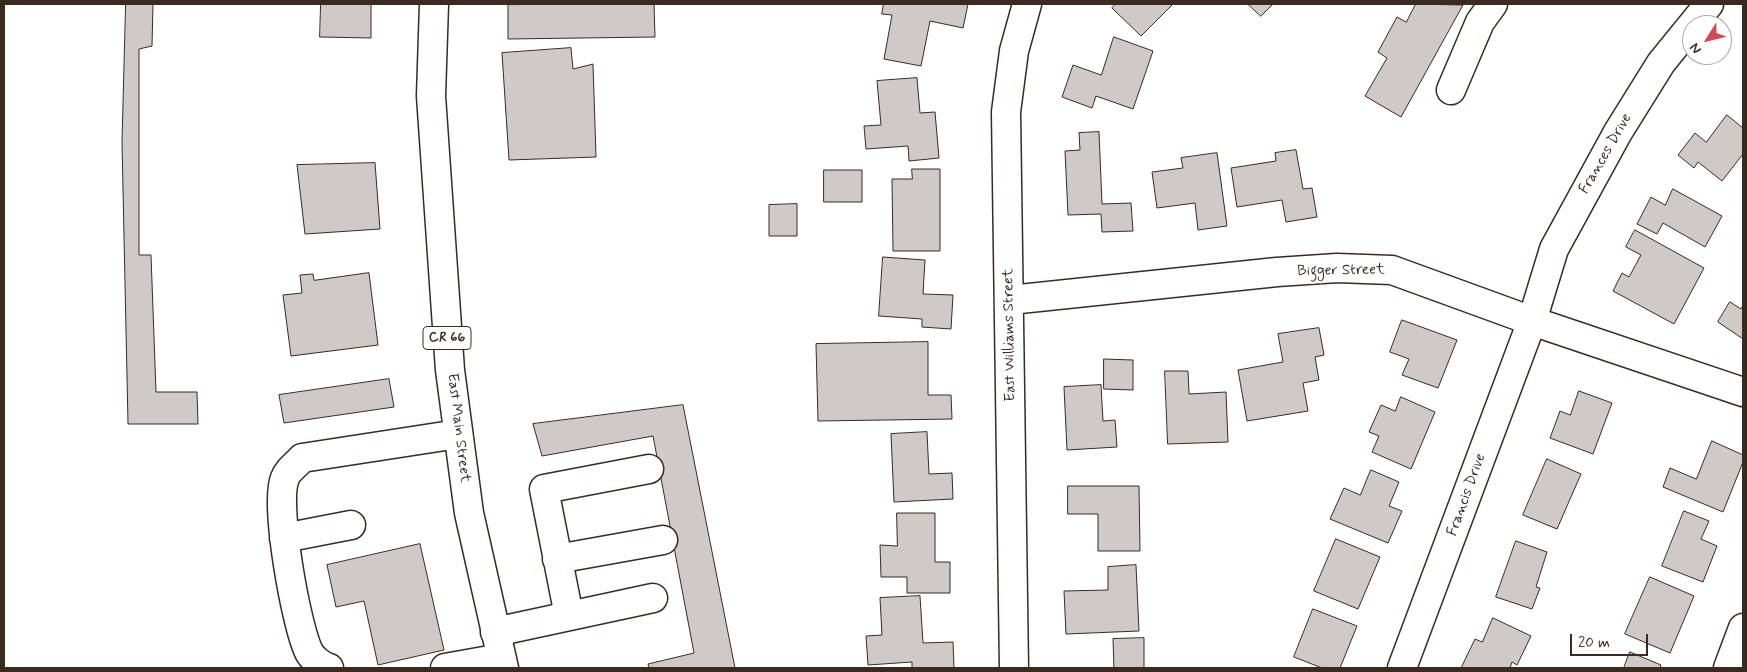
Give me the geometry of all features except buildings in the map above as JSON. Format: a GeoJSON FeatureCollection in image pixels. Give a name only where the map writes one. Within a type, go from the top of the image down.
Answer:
{"type":"FeatureCollection","features":[{"type":"Feature","properties":{"kind":"street","name":"East Main Street"},"geometry":{"type":"LineString","coordinates":[[434,4],[431,96],[450,370],[469,514],[502,663]]}},
{"type":"Feature","properties":{"kind":"street","name":"East Williams Street"},"geometry":{"type":"LineString","coordinates":[[1014,668],[1006,112],[1014,51],[1027,4]]}},
{"type":"Feature","properties":{"kind":"street"},"geometry":{"type":"LineString","coordinates":[[1450,90],[1480,22],[1493,4]]}},
{"type":"Feature","properties":{"kind":"street","name":"Frances Drive"},"geometry":{"type":"LineString","coordinates":[[1532,321],[1554,249],[1582,195],[1661,63],[1705,5]]}},
{"type":"Feature","properties":{"kind":"street","name":"Bigger Street"},"geometry":{"type":"LineString","coordinates":[[1010,300],[1277,272],[1337,268],[1392,270],[1532,321],[1743,392]]}},
{"type":"Feature","properties":{"kind":"street","name":"Francis Drive"},"geometry":{"type":"LineString","coordinates":[[1402,668],[1532,321]]}},
{"type":"Feature","properties":{"kind":"street"},"geometry":{"type":"LineString","coordinates":[[329,668],[309,653],[292,587],[282,521],[284,478],[302,458],[458,434]]}},
{"type":"Feature","properties":{"kind":"street"},"geometry":{"type":"LineString","coordinates":[[569,616],[544,489],[649,470]]}},
{"type":"Feature","properties":{"kind":"street"},"geometry":{"type":"LineString","coordinates":[[284,538],[352,525]]}},
{"type":"Feature","properties":{"kind":"street"},"geometry":{"type":"LineString","coordinates":[[557,559],[663,540]]}},
{"type":"Feature","properties":{"kind":"street"},"geometry":{"type":"LineString","coordinates":[[495,632],[653,598]]}},
{"type":"Feature","properties":{"kind":"street"},"geometry":{"type":"LineString","coordinates":[[1728,668],[1743,628]]}},
{"type":"Feature","properties":{"kind":"street"},"geometry":{"type":"LineString","coordinates":[[445,668],[502,663]]}}]}
